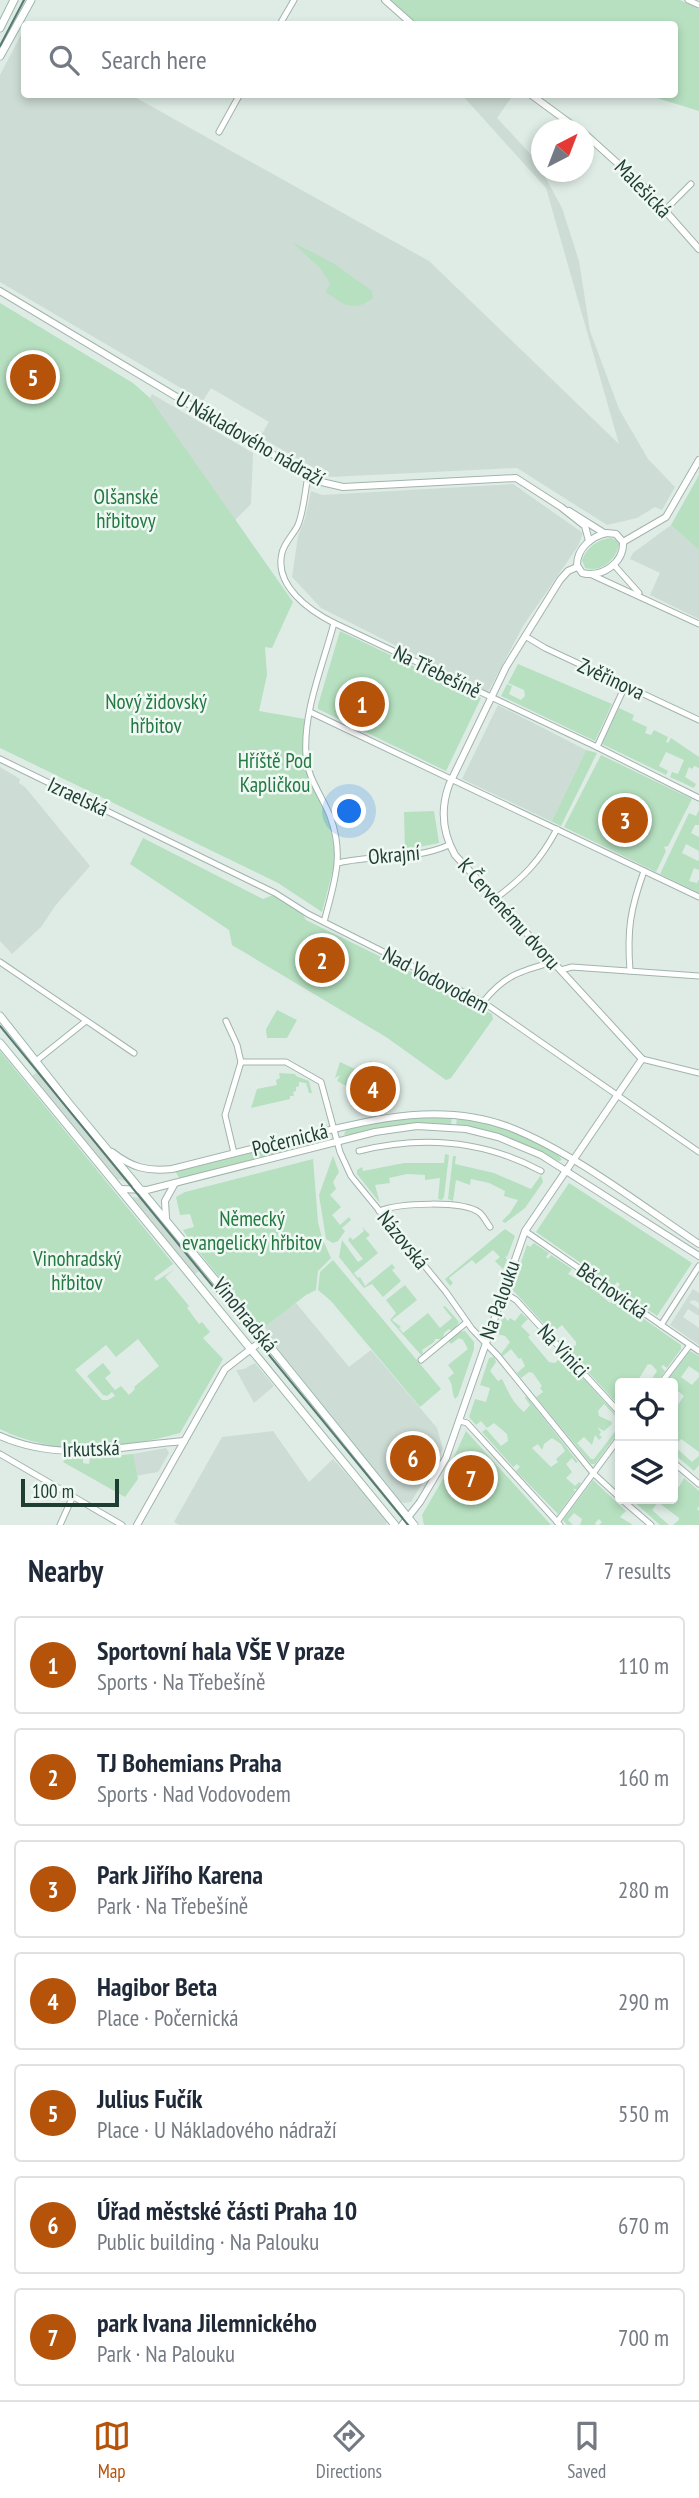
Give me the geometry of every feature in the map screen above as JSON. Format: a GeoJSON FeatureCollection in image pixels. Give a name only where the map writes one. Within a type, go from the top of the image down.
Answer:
{"type":"FeatureCollection","features":[{"type":"Feature","properties":{"kind":"main road"},"geometry":{"type":"LineString","coordinates":[[0,28],[14,0]]}},
{"type":"Feature","properties":{"kind":"main road"},"geometry":{"type":"LineString","coordinates":[[1,53],[31,0]]}},
{"type":"Feature","properties":{"kind":"main road","name":"Vinohradská"},"geometry":{"type":"LineString","coordinates":[[0,1016],[414,1525]]}},
{"type":"Feature","properties":{"kind":"main road","name":"Vinohradská"},"geometry":{"type":"LineString","coordinates":[[0,1043],[395,1525]]}},
{"type":"Feature","properties":{"kind":"street"},"geometry":{"type":"LineString","coordinates":[[282,21],[293,0]]}},
{"type":"Feature","properties":{"kind":"street"},"geometry":{"type":"LineString","coordinates":[[385,0],[409,21]]}},
{"type":"Feature","properties":{"kind":"street"},"geometry":{"type":"LineString","coordinates":[[688,0],[699,5]]}},
{"type":"Feature","properties":{"kind":"street"},"geometry":{"type":"LineString","coordinates":[[219,132],[238,98]]}},
{"type":"Feature","properties":{"kind":"street"},"geometry":{"type":"LineString","coordinates":[[535,98],[564,119]]}},
{"type":"Feature","properties":{"kind":"street","name":"Malešická"},"geometry":{"type":"LineString","coordinates":[[594,143],[630,174],[699,249]]}},
{"type":"Feature","properties":{"kind":"street"},"geometry":{"type":"LineString","coordinates":[[665,210],[691,184]]}},
{"type":"Feature","properties":{"kind":"street","name":"U Nákladového nádraží"},"geometry":{"type":"LineString","coordinates":[[0,291],[324,484],[343,487],[513,478],[561,507]]}},
{"type":"Feature","properties":{"kind":"street"},"geometry":{"type":"LineString","coordinates":[[623,542],[668,515],[699,460]]}},
{"type":"Feature","properties":{"kind":"street","name":"Na Třebešíně"},"geometry":{"type":"LineString","coordinates":[[308,476],[298,525],[281,554],[282,570],[291,590],[306,606],[334,623],[699,797]]}},
{"type":"Feature","properties":{"kind":"street"},"geometry":{"type":"LineString","coordinates":[[561,507],[586,528],[589,541],[605,533]]}},
{"type":"Feature","properties":{"kind":"street"},"geometry":{"type":"LineString","coordinates":[[561,507],[578,514],[605,533],[616,534],[623,542],[623,551],[614,565],[592,575]]}},
{"type":"Feature","properties":{"kind":"street","name":"K Červenému dvoru"},"geometry":{"type":"LineString","coordinates":[[589,541],[578,555],[577,567],[564,575],[525,636],[491,698],[452,779],[443,810],[444,831],[449,845],[463,864],[642,1059]]}},
{"type":"Feature","properties":{"kind":"street"},"geometry":{"type":"LineString","coordinates":[[614,565],[641,596]]}},
{"type":"Feature","properties":{"kind":"street"},"geometry":{"type":"LineString","coordinates":[[577,567],[582,573],[641,596],[699,624]]}},
{"type":"Feature","properties":{"kind":"street"},"geometry":{"type":"LineString","coordinates":[[324,922],[338,863],[335,834],[307,761],[310,712],[334,623]]}},
{"type":"Feature","properties":{"kind":"street","name":"Zvěřinova"},"geometry":{"type":"LineString","coordinates":[[525,636],[545,648],[699,720]]}},
{"type":"Feature","properties":{"kind":"street"},"geometry":{"type":"LineString","coordinates":[[597,747],[625,686]]}},
{"type":"Feature","properties":{"kind":"street"},"geometry":{"type":"LineString","coordinates":[[310,712],[699,897]]}},
{"type":"Feature","properties":{"kind":"street","name":"Izraelská"},"geometry":{"type":"LineString","coordinates":[[0,760],[156,836]]}},
{"type":"Feature","properties":{"kind":"street"},"geometry":{"type":"LineString","coordinates":[[495,899],[531,869],[557,829]]}},
{"type":"Feature","properties":{"kind":"street","name":"Nad Vodovodem"},"geometry":{"type":"LineString","coordinates":[[156,836],[275,893],[324,922],[483,1002],[699,1152]]}},
{"type":"Feature","properties":{"kind":"street","name":"Okrajní"},"geometry":{"type":"LineString","coordinates":[[338,863],[362,858],[406,857],[433,852],[449,845]]}},
{"type":"Feature","properties":{"kind":"street"},"geometry":{"type":"LineString","coordinates":[[631,971],[627,939],[632,904],[644,871]]}},
{"type":"Feature","properties":{"kind":"street"},"geometry":{"type":"LineString","coordinates":[[0,962],[134,1053]]}},
{"type":"Feature","properties":{"kind":"street"},"geometry":{"type":"LineString","coordinates":[[483,1002],[498,985],[512,975],[553,962]]}},
{"type":"Feature","properties":{"kind":"street"},"geometry":{"type":"LineString","coordinates":[[561,970],[572,967],[699,976]]}},
{"type":"Feature","properties":{"kind":"street"},"geometry":{"type":"LineString","coordinates":[[36,1061],[86,1021]]}},
{"type":"Feature","properties":{"kind":"street"},"geometry":{"type":"LineString","coordinates":[[226,1021],[241,1062],[225,1115],[234,1153]]}},
{"type":"Feature","properties":{"kind":"street"},"geometry":{"type":"LineString","coordinates":[[617,1095],[642,1059],[699,1073]]}},
{"type":"Feature","properties":{"kind":"street","name":"Názovská"},"geometry":{"type":"LineString","coordinates":[[241,1062],[286,1062],[320,1081],[348,1170],[485,1344],[498,1356],[593,1473],[615,1493]]}},
{"type":"Feature","properties":{"kind":"street","name":"Na Palouku"},"geometry":{"type":"LineString","coordinates":[[402,1525],[442,1467],[525,1231],[617,1095]]}},
{"type":"Feature","properties":{"kind":"street","name":"Počernická"},"geometry":{"type":"LineString","coordinates":[[104,1147],[127,1163],[156,1171],[401,1114],[459,1115],[511,1128],[572,1160],[699,1244]]}},
{"type":"Feature","properties":{"kind":"street","name":"Počernická"},"geometry":{"type":"LineString","coordinates":[[121,1189],[140,1191],[337,1141],[407,1127],[466,1129],[541,1155],[699,1256]]}},
{"type":"Feature","properties":{"kind":"street"},"geometry":{"type":"LineString","coordinates":[[359,1151],[409,1142],[452,1143],[495,1151],[541,1171]]}},
{"type":"Feature","properties":{"kind":"street"},"geometry":{"type":"LineString","coordinates":[[167,1223],[165,1201],[176,1182]]}},
{"type":"Feature","properties":{"kind":"street"},"geometry":{"type":"LineString","coordinates":[[379,1211],[410,1204],[454,1206],[480,1213],[490,1227]]}},
{"type":"Feature","properties":{"kind":"street","name":"Běchovická"},"geometry":{"type":"LineString","coordinates":[[525,1231],[699,1351]]}},
{"type":"Feature","properties":{"kind":"street"},"geometry":{"type":"LineString","coordinates":[[661,1325],[699,1266]]}},
{"type":"Feature","properties":{"kind":"street","name":"Na Vinici"},"geometry":{"type":"LineString","coordinates":[[503,1292],[516,1300],[615,1408]]}},
{"type":"Feature","properties":{"kind":"street"},"geometry":{"type":"LineString","coordinates":[[421,1360],[467,1322]]}},
{"type":"Feature","properties":{"kind":"street"},"geometry":{"type":"LineString","coordinates":[[137,1525],[225,1369],[264,1339]]}},
{"type":"Feature","properties":{"kind":"street"},"geometry":{"type":"LineString","coordinates":[[665,1378],[690,1345]]}},
{"type":"Feature","properties":{"kind":"street"},"geometry":{"type":"LineString","coordinates":[[460,1421],[467,1423],[559,1523],[617,1441]]}},
{"type":"Feature","properties":{"kind":"street","name":"Irkutská"},"geometry":{"type":"LineString","coordinates":[[0,1436],[25,1446],[73,1452],[184,1441]]}},
{"type":"Feature","properties":{"kind":"street"},"geometry":{"type":"LineString","coordinates":[[0,1454],[122,1525]]}},
{"type":"Feature","properties":{"kind":"street"},"geometry":{"type":"LineString","coordinates":[[678,1466],[699,1484]]}},
{"type":"Feature","properties":{"kind":"street"},"geometry":{"type":"LineString","coordinates":[[60,1525],[73,1496]]}},
{"type":"Feature","properties":{"kind":"street","name":"Názovská"},"geometry":{"type":"LineString","coordinates":[[628,1504],[651,1525]]}},
{"type":"Feature","properties":{"kind":"shaded area"},"geometry":{"type":"Polygon","coordinates":[[[21,35],[21,98],[136,98],[429,261],[619,444],[546,188],[541,182],[548,182],[562,208],[579,261],[590,331],[619,409],[648,459],[675,487],[662,510],[655,507],[637,518],[607,525],[517,468],[330,477],[260,437],[269,422],[211,388],[203,401],[0,282],[0,75],[21,35]]]}},
{"type":"Feature","properties":{"kind":"shaded area"},"geometry":{"type":"Polygon","coordinates":[[[465,98],[511,98],[497,118],[531,155],[531,171],[465,98]]]}},
{"type":"Feature","properties":{"kind":"shaded area"},"geometry":{"type":"Polygon","coordinates":[[[152,394],[253,453],[251,504],[235,520],[150,398],[152,394]]]}},
{"type":"Feature","properties":{"kind":"shaded area"},"geometry":{"type":"Polygon","coordinates":[[[513,484],[583,533],[578,546],[523,626],[488,692],[321,608],[292,577],[298,536],[311,491],[322,495],[513,484]]]}},
{"type":"Feature","properties":{"kind":"shaded area"},"geometry":{"type":"Polygon","coordinates":[[[671,525],[699,550],[699,619],[650,595],[660,573],[630,559],[633,553],[671,525]]]}},
{"type":"Feature","properties":{"kind":"shaded area"},"geometry":{"type":"Polygon","coordinates":[[[498,705],[586,750],[552,821],[462,779],[498,705]]]}},
{"type":"Feature","properties":{"kind":"shaded area"},"geometry":{"type":"Polygon","coordinates":[[[0,767],[20,779],[19,783],[90,866],[55,906],[41,927],[12,954],[0,941],[0,767]]]}},
{"type":"Feature","properties":{"kind":"shaded area"},"geometry":{"type":"Polygon","coordinates":[[[40,1070],[130,1182],[117,1179],[32,1076],[40,1070]]]}},
{"type":"Feature","properties":{"kind":"shaded area"},"geometry":{"type":"Polygon","coordinates":[[[132,1197],[143,1198],[202,1269],[195,1274],[132,1197]]]}},
{"type":"Feature","properties":{"kind":"shaded area"},"geometry":{"type":"Polygon","coordinates":[[[693,1289],[699,1293],[699,1303],[694,1300],[689,1302],[699,1309],[699,1316],[688,1309],[683,1317],[699,1328],[699,1345],[670,1325],[693,1289]]]}},
{"type":"Feature","properties":{"kind":"shaded area"},"geometry":{"type":"Polygon","coordinates":[[[296,1303],[349,1367],[371,1350],[437,1428],[443,1449],[411,1502],[398,1500],[276,1347],[265,1327],[296,1303]]]}},
{"type":"Feature","properties":{"kind":"shaded area"},"geometry":{"type":"Polygon","coordinates":[[[255,1363],[274,1386],[254,1403],[236,1370],[255,1363]]]}},
{"type":"Feature","properties":{"kind":"shaded area"},"geometry":{"type":"Polygon","coordinates":[[[273,1431],[309,1482],[333,1459],[387,1520],[386,1525],[179,1525],[174,1522],[222,1437],[273,1431]]]}},
{"type":"Feature","properties":{"kind":"shaded area"},"geometry":{"type":"Polygon","coordinates":[[[166,1448],[169,1453],[158,1472],[135,1476],[133,1454],[166,1448]]]}},
{"type":"Feature","properties":{"kind":"green space"},"geometry":{"type":"Polygon","coordinates":[[[391,0],[680,0],[699,9],[699,111],[657,98],[678,98],[678,21],[414,21],[391,0]]]}},
{"type":"Feature","properties":{"kind":"green space"},"geometry":{"type":"Polygon","coordinates":[[[292,242],[333,263],[372,291],[373,298],[360,305],[349,306],[332,297],[326,292],[330,283],[320,268],[292,242]]]}},
{"type":"Feature","properties":{"kind":"green space"},"geometry":{"type":"Polygon","coordinates":[[[0,303],[133,383],[150,398],[293,602],[272,648],[265,647],[267,675],[259,711],[305,719],[305,770],[329,819],[336,858],[322,912],[278,883],[0,748],[0,303]]]}},
{"type":"Feature","properties":{"kind":"green space"},"geometry":{"type":"Polygon","coordinates":[[[699,475],[699,550],[671,525],[699,475]]]}},
{"type":"Feature","properties":{"kind":"green space"},"geometry":{"type":"Polygon","coordinates":[[[611,538],[619,544],[611,560],[597,569],[585,568],[582,560],[590,548],[611,538]]]}},
{"type":"Feature","properties":{"kind":"green space"},"geometry":{"type":"Polygon","coordinates":[[[340,631],[481,698],[446,771],[318,709],[340,631]]]}},
{"type":"Feature","properties":{"kind":"green space"},"geometry":{"type":"Polygon","coordinates":[[[518,664],[612,704],[595,741],[501,696],[507,684],[512,686],[509,694],[521,700],[525,696],[524,690],[508,683],[518,664]]]}},
{"type":"Feature","properties":{"kind":"green space"},"geometry":{"type":"Polygon","coordinates":[[[619,708],[634,715],[632,720],[647,727],[645,733],[651,735],[654,730],[668,737],[666,742],[671,738],[699,757],[699,768],[689,767],[685,777],[696,784],[694,788],[670,777],[672,772],[678,774],[684,760],[666,752],[659,766],[668,771],[666,775],[602,744],[619,708]]]}},
{"type":"Feature","properties":{"kind":"green space"},"geometry":{"type":"Polygon","coordinates":[[[586,750],[597,753],[561,826],[462,779],[552,821],[586,750]]]}},
{"type":"Feature","properties":{"kind":"green space"},"geometry":{"type":"Polygon","coordinates":[[[601,755],[692,799],[668,846],[664,847],[666,851],[656,872],[564,827],[601,755]]]}},
{"type":"Feature","properties":{"kind":"green space"},"geometry":{"type":"Polygon","coordinates":[[[699,810],[699,825],[695,825],[691,833],[699,837],[699,851],[686,844],[682,853],[699,860],[699,870],[694,868],[689,881],[697,883],[699,879],[699,893],[660,874],[689,813],[696,816],[699,810]]]}},
{"type":"Feature","properties":{"kind":"green space"},"geometry":{"type":"Polygon","coordinates":[[[434,811],[439,843],[405,850],[404,812],[434,811]]]}},
{"type":"Feature","properties":{"kind":"green space"},"geometry":{"type":"Polygon","coordinates":[[[143,838],[263,899],[273,895],[303,914],[306,920],[430,981],[438,988],[443,988],[492,1014],[493,1019],[451,1078],[446,1080],[386,1037],[232,945],[229,930],[130,864],[143,838]]]}},
{"type":"Feature","properties":{"kind":"green space"},"geometry":{"type":"Polygon","coordinates":[[[277,1010],[297,1020],[287,1038],[267,1038],[266,1029],[277,1010]]]}},
{"type":"Feature","properties":{"kind":"green space","name":"Vinohradský hřbitov"},"geometry":{"type":"Polygon","coordinates":[[[0,1051],[175,1266],[173,1264],[154,1278],[156,1281],[175,1269],[165,1277],[189,1306],[187,1308],[199,1324],[202,1322],[210,1332],[203,1338],[223,1359],[180,1433],[135,1443],[89,1448],[43,1444],[0,1429],[0,1051]],[[138,1339],[116,1357],[106,1345],[75,1370],[102,1400],[108,1400],[115,1396],[112,1392],[107,1396],[103,1395],[87,1376],[103,1363],[111,1373],[105,1378],[115,1390],[121,1386],[129,1395],[134,1387],[159,1366],[138,1339]]]}},
{"type":"Feature","properties":{"kind":"green space"},"geometry":{"type":"Polygon","coordinates":[[[370,1061],[389,1071],[386,1077],[348,1087],[337,1081],[340,1075],[335,1078],[340,1062],[357,1070],[369,1065],[370,1061]]]}},
{"type":"Feature","properties":{"kind":"green space"},"geometry":{"type":"Polygon","coordinates":[[[279,1073],[295,1074],[309,1081],[312,1093],[309,1093],[306,1083],[299,1082],[293,1092],[294,1096],[290,1096],[290,1099],[251,1108],[257,1089],[277,1085],[279,1073]]]}},
{"type":"Feature","properties":{"kind":"green space"},"geometry":{"type":"Polygon","coordinates":[[[394,1117],[452,1117],[451,1125],[344,1135],[346,1129],[394,1117]]]}},
{"type":"Feature","properties":{"kind":"green space"},"geometry":{"type":"Polygon","coordinates":[[[457,1117],[529,1138],[543,1144],[562,1160],[506,1137],[456,1126],[457,1117]]]}},
{"type":"Feature","properties":{"kind":"green space"},"geometry":{"type":"Polygon","coordinates":[[[325,1134],[328,1137],[325,1142],[180,1179],[175,1171],[325,1134]]]}},
{"type":"Feature","properties":{"kind":"green space"},"geometry":{"type":"Polygon","coordinates":[[[445,1154],[449,1155],[442,1200],[438,1199],[440,1178],[425,1180],[425,1175],[407,1174],[389,1178],[390,1183],[375,1185],[380,1203],[357,1174],[357,1170],[362,1167],[363,1171],[404,1163],[444,1163],[445,1154]]]}},
{"type":"Feature","properties":{"kind":"green space"},"geometry":{"type":"Polygon","coordinates":[[[333,1156],[339,1172],[333,1182],[336,1189],[330,1195],[341,1207],[332,1215],[340,1225],[349,1217],[351,1220],[342,1228],[345,1231],[338,1241],[333,1243],[326,1239],[319,1195],[333,1156]]]}},
{"type":"Feature","properties":{"kind":"green space"},"geometry":{"type":"Polygon","coordinates":[[[453,1156],[456,1156],[455,1164],[494,1173],[531,1189],[541,1175],[543,1182],[525,1208],[505,1223],[502,1221],[518,1200],[504,1196],[505,1191],[489,1183],[471,1179],[470,1185],[456,1180],[453,1201],[448,1199],[453,1156]]]}},
{"type":"Feature","properties":{"kind":"green space","name":"Německý evangelický hřbitov"},"geometry":{"type":"Polygon","coordinates":[[[313,1159],[318,1222],[331,1258],[318,1271],[316,1290],[265,1327],[260,1327],[234,1294],[235,1290],[229,1289],[194,1246],[201,1245],[200,1238],[190,1241],[183,1230],[194,1227],[190,1214],[180,1215],[176,1197],[185,1192],[313,1159]]]}},
{"type":"Feature","properties":{"kind":"green space"},"geometry":{"type":"Polygon","coordinates":[[[569,1183],[692,1263],[657,1316],[617,1288],[620,1284],[617,1282],[614,1286],[536,1232],[569,1183]]]}},
{"type":"Feature","properties":{"kind":"green space"},"geometry":{"type":"Polygon","coordinates":[[[362,1227],[370,1235],[366,1238],[378,1253],[354,1273],[365,1286],[392,1264],[395,1268],[392,1270],[401,1281],[383,1297],[372,1284],[364,1288],[339,1257],[342,1240],[358,1262],[363,1259],[348,1240],[350,1237],[353,1240],[364,1231],[362,1227]]]}},
{"type":"Feature","properties":{"kind":"green space"},"geometry":{"type":"Polygon","coordinates":[[[505,1229],[515,1236],[507,1257],[505,1256],[507,1260],[503,1269],[495,1261],[500,1257],[493,1250],[476,1264],[472,1260],[449,1278],[453,1283],[450,1286],[445,1279],[505,1229]]]}},
{"type":"Feature","properties":{"kind":"green space"},"geometry":{"type":"Polygon","coordinates":[[[534,1243],[549,1253],[546,1257],[548,1259],[551,1255],[572,1269],[568,1274],[582,1282],[585,1278],[603,1290],[600,1295],[610,1303],[614,1298],[681,1345],[667,1368],[663,1365],[661,1367],[665,1371],[660,1378],[652,1378],[657,1371],[648,1364],[639,1378],[615,1378],[615,1402],[568,1350],[576,1345],[576,1342],[562,1325],[552,1333],[512,1289],[527,1245],[530,1247],[534,1243]]]}},
{"type":"Feature","properties":{"kind":"green space"},"geometry":{"type":"Polygon","coordinates":[[[333,1260],[441,1389],[420,1407],[331,1301],[318,1290],[320,1272],[333,1260]]]}},
{"type":"Feature","properties":{"kind":"green space"},"geometry":{"type":"Polygon","coordinates":[[[405,1285],[417,1300],[392,1320],[401,1327],[399,1328],[403,1333],[428,1313],[440,1328],[452,1318],[443,1307],[445,1306],[459,1322],[453,1332],[449,1329],[444,1333],[443,1339],[435,1339],[422,1350],[421,1355],[390,1320],[396,1313],[386,1300],[405,1285]]]}},
{"type":"Feature","properties":{"kind":"green space"},"geometry":{"type":"Polygon","coordinates":[[[521,1313],[528,1319],[521,1326],[549,1362],[555,1363],[561,1357],[557,1349],[615,1413],[615,1416],[604,1404],[598,1411],[599,1416],[612,1422],[611,1425],[604,1431],[597,1427],[602,1437],[599,1440],[595,1435],[592,1445],[584,1437],[577,1443],[594,1459],[615,1432],[615,1437],[595,1464],[591,1464],[536,1397],[543,1392],[533,1373],[529,1372],[521,1378],[517,1373],[525,1366],[521,1358],[511,1349],[503,1356],[501,1354],[510,1342],[505,1336],[497,1334],[503,1315],[508,1321],[510,1318],[515,1321],[521,1313]]]}},
{"type":"Feature","properties":{"kind":"green space"},"geometry":{"type":"Polygon","coordinates":[[[465,1331],[474,1342],[474,1349],[455,1399],[448,1378],[454,1373],[448,1365],[468,1349],[459,1338],[451,1344],[448,1340],[457,1332],[465,1331]]]}},
{"type":"Feature","properties":{"kind":"green space"},"geometry":{"type":"Polygon","coordinates":[[[690,1351],[699,1356],[699,1373],[689,1366],[681,1377],[692,1385],[699,1377],[699,1452],[681,1439],[678,1442],[678,1405],[684,1396],[678,1391],[678,1378],[669,1378],[690,1351]]]}},
{"type":"Feature","properties":{"kind":"green space"},"geometry":{"type":"Polygon","coordinates":[[[494,1357],[496,1362],[490,1371],[498,1381],[502,1379],[516,1404],[524,1412],[530,1405],[526,1396],[578,1462],[572,1458],[566,1464],[572,1472],[566,1478],[575,1486],[581,1483],[577,1489],[573,1489],[575,1491],[558,1514],[516,1471],[520,1467],[517,1464],[513,1467],[482,1432],[486,1429],[501,1446],[508,1441],[507,1434],[494,1423],[487,1428],[481,1421],[476,1425],[469,1417],[475,1399],[486,1402],[490,1388],[480,1385],[489,1358],[494,1357]],[[552,1438],[544,1444],[542,1450],[538,1444],[532,1448],[551,1467],[565,1451],[561,1444],[552,1438]]]}},
{"type":"Feature","properties":{"kind":"green space"},"geometry":{"type":"Polygon","coordinates":[[[466,1431],[551,1525],[424,1525],[422,1515],[446,1474],[466,1431]]]}},
{"type":"Feature","properties":{"kind":"green space"},"geometry":{"type":"Polygon","coordinates":[[[678,1450],[692,1462],[699,1456],[699,1465],[694,1471],[678,1457],[678,1450]]]}},
{"type":"Feature","properties":{"kind":"green space"},"geometry":{"type":"Polygon","coordinates":[[[133,1454],[138,1479],[125,1497],[63,1462],[66,1458],[83,1458],[83,1463],[89,1464],[90,1458],[133,1454]]]}},
{"type":"Feature","properties":{"kind":"green space"},"geometry":{"type":"Polygon","coordinates":[[[684,1478],[699,1491],[699,1525],[673,1525],[679,1518],[661,1504],[678,1504],[679,1487],[684,1478]]]}},
{"type":"Feature","properties":{"kind":"green space"},"geometry":{"type":"Polygon","coordinates":[[[593,1480],[615,1501],[615,1504],[626,1511],[620,1517],[633,1525],[599,1525],[602,1522],[599,1519],[596,1525],[580,1525],[582,1519],[574,1513],[568,1520],[573,1525],[567,1525],[563,1520],[593,1480]]]}},
{"type":"Feature","properties":{"kind":"green space"},"geometry":{"type":"Polygon","coordinates":[[[637,1504],[656,1504],[652,1510],[669,1525],[660,1525],[637,1504]]]}},
{"type":"Feature","properties":{"kind":"tram line"},"geometry":{"type":"LineString","coordinates":[[0,46],[24,0]]}},
{"type":"Feature","properties":{"kind":"tram line"},"geometry":{"type":"LineString","coordinates":[[0,1026],[408,1525]]}},
{"type":"Feature","properties":{"kind":"place","name":"Julius Fučík"},"geometry":{"type":"Point","coordinates":[33,377]}},
{"type":"Feature","properties":{"kind":"place","name":"Sportovní hala VŠE V praze"},"geometry":{"type":"Point","coordinates":[362,704]}},
{"type":"Feature","properties":{"kind":"place","name":"Park Jiřího Karena"},"geometry":{"type":"Point","coordinates":[625,820]}},
{"type":"Feature","properties":{"kind":"place","name":"TJ Bohemians Praha"},"geometry":{"type":"Point","coordinates":[322,960]}},
{"type":"Feature","properties":{"kind":"place","name":"Hagibor Beta"},"geometry":{"type":"Point","coordinates":[373,1089]}},
{"type":"Feature","properties":{"kind":"place","name":"Úřad městské části Praha 10"},"geometry":{"type":"Point","coordinates":[413,1458]}},
{"type":"Feature","properties":{"kind":"place","name":"park Ivana Jilemnického"},"geometry":{"type":"Point","coordinates":[471,1478]}},
{"type":"Feature","properties":{"kind":"park label","name":"Olšanské hřbitovy"},"geometry":{"type":"Point","coordinates":[126,509]}},
{"type":"Feature","properties":{"kind":"park label","name":"Nový židovský hřbitov"},"geometry":{"type":"Point","coordinates":[156,714]}},
{"type":"Feature","properties":{"kind":"park label","name":"Hříště Pod Kapličkou"},"geometry":{"type":"Point","coordinates":[275,773]}}]}
